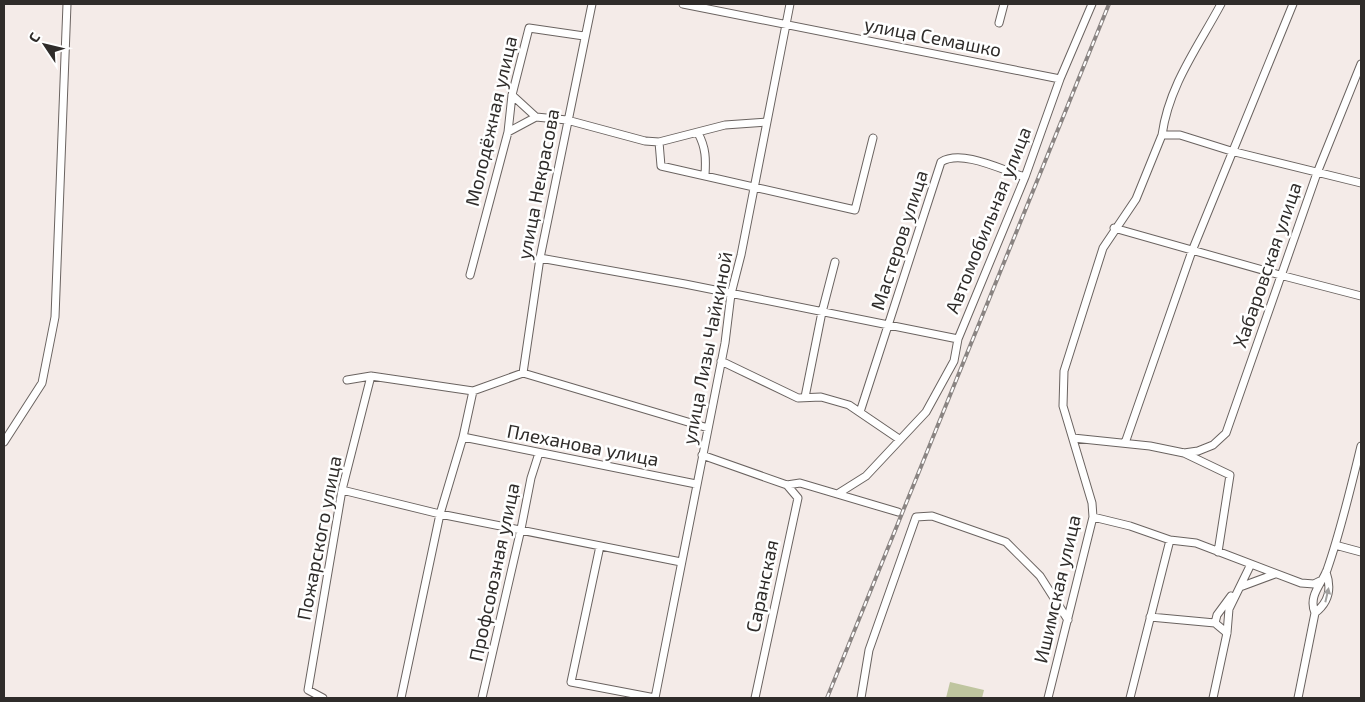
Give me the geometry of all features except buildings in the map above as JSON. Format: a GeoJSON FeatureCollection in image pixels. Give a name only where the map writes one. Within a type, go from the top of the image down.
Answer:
{"type":"FeatureCollection","features":[{"type":"Feature","properties":{"kind":"street"},"geometry":{"type":"LineString","coordinates":[[4,442],[42,383],[55,317],[67,4]]}},
{"type":"Feature","properties":{"kind":"street","name":"улица Некрасова"},"geometry":{"type":"LineString","coordinates":[[524,372],[540,258],[592,4]]}},
{"type":"Feature","properties":{"kind":"street","name":"улица Семашко"},"geometry":{"type":"LineString","coordinates":[[683,4],[1060,79]]}},
{"type":"Feature","properties":{"kind":"street","name":"улица Лизы Чайкиной"},"geometry":{"type":"LineString","coordinates":[[655,698],[721,361],[728,323],[730,294],[742,255],[790,4]]}},
{"type":"Feature","properties":{"kind":"street"},"geometry":{"type":"LineString","coordinates":[[999,23],[1004,4]]}},
{"type":"Feature","properties":{"kind":"street","name":"Автомобильная улица"},"geometry":{"type":"LineString","coordinates":[[839,493],[866,476],[926,412],[954,361],[958,339],[1024,177],[1060,79],[1092,4]]}},
{"type":"Feature","properties":{"kind":"street","name":"Ишимская улица"},"geometry":{"type":"LineString","coordinates":[[1048,698],[1093,517],[1092,503],[1063,406],[1064,370],[1102,248],[1114,228],[1136,199],[1162,135],[1171,96],[1193,51],[1221,4]]}},
{"type":"Feature","properties":{"kind":"street"},"geometry":{"type":"LineString","coordinates":[[1126,443],[1192,251],[1231,151],[1293,4]]}},
{"type":"Feature","properties":{"kind":"street","name":"Молодёжная улица"},"geometry":{"type":"LineString","coordinates":[[470,275],[508,132],[512,94],[530,28],[584,36]]}},
{"type":"Feature","properties":{"kind":"street","name":"Хабаровская улица"},"geometry":{"type":"LineString","coordinates":[[1184,453],[1198,451],[1213,444],[1226,433],[1316,173],[1361,64]]}},
{"type":"Feature","properties":{"kind":"street"},"geometry":{"type":"LineString","coordinates":[[512,94],[536,117]]}},
{"type":"Feature","properties":{"kind":"street"},"geometry":{"type":"LineString","coordinates":[[508,132],[536,117],[567,120],[645,141],[659,142],[698,133],[725,124],[766,122]]}},
{"type":"Feature","properties":{"kind":"street"},"geometry":{"type":"LineString","coordinates":[[698,133],[704,144],[706,155],[705,175]]}},
{"type":"Feature","properties":{"kind":"street"},"geometry":{"type":"LineString","coordinates":[[1162,135],[1180,135],[1231,151],[1361,183]]}},
{"type":"Feature","properties":{"kind":"street"},"geometry":{"type":"LineString","coordinates":[[659,142],[662,166],[705,175],[755,189],[855,210],[873,138]]}},
{"type":"Feature","properties":{"kind":"street","name":"Мастеров улица"},"geometry":{"type":"LineString","coordinates":[[860,412],[941,162],[949,158],[962,157],[1024,177]]}},
{"type":"Feature","properties":{"kind":"street"},"geometry":{"type":"LineString","coordinates":[[1114,228],[1361,296]]}},
{"type":"Feature","properties":{"kind":"street"},"geometry":{"type":"LineString","coordinates":[[540,258],[685,284],[958,339]]}},
{"type":"Feature","properties":{"kind":"street"},"geometry":{"type":"LineString","coordinates":[[805,397],[822,312],[835,262]]}},
{"type":"Feature","properties":{"kind":"street"},"geometry":{"type":"LineString","coordinates":[[721,361],[798,398],[822,397],[849,404],[900,439]]}},
{"type":"Feature","properties":{"kind":"street"},"geometry":{"type":"LineString","coordinates":[[347,380],[371,376],[473,391],[524,372],[708,428]]}},
{"type":"Feature","properties":{"kind":"street","name":"Пожарского улица"},"geometry":{"type":"LineString","coordinates":[[323,698],[308,690],[342,490],[371,376]]}},
{"type":"Feature","properties":{"kind":"street"},"geometry":{"type":"LineString","coordinates":[[401,698],[440,514],[463,437],[473,391]]}},
{"type":"Feature","properties":{"kind":"street","name":"Плеханова улица"},"geometry":{"type":"LineString","coordinates":[[463,437],[696,484]]}},
{"type":"Feature","properties":{"kind":"street","name":"Хабаровская улица"},"geometry":{"type":"LineString","coordinates":[[1073,438],[1126,443],[1184,453],[1230,475],[1218,552]]}},
{"type":"Feature","properties":{"kind":"street"},"geometry":{"type":"LineString","coordinates":[[1298,698],[1315,613],[1313,608],[1314,595],[1326,572],[1335,546],[1361,451]]}},
{"type":"Feature","properties":{"kind":"street","name":"Профсоюзная улица"},"geometry":{"type":"LineString","coordinates":[[482,698],[522,529],[531,478],[539,453]]}},
{"type":"Feature","properties":{"kind":"street"},"geometry":{"type":"LineString","coordinates":[[702,455],[787,485],[800,483],[898,512]]}},
{"type":"Feature","properties":{"kind":"street","name":"Саранская"},"geometry":{"type":"LineString","coordinates":[[755,698],[798,498],[787,485]]}},
{"type":"Feature","properties":{"kind":"street"},"geometry":{"type":"LineString","coordinates":[[342,490],[440,514],[681,562]]}},
{"type":"Feature","properties":{"kind":"street"},"geometry":{"type":"LineString","coordinates":[[861,698],[869,650],[916,517],[932,516],[1006,542],[1040,576],[1068,620]]}},
{"type":"Feature","properties":{"kind":"street"},"geometry":{"type":"LineString","coordinates":[[1093,517],[1130,526],[1170,540],[1196,544],[1275,574],[1308,584],[1320,581]]}},
{"type":"Feature","properties":{"kind":"street"},"geometry":{"type":"LineString","coordinates":[[1130,698],[1170,540]]}},
{"type":"Feature","properties":{"kind":"street"},"geometry":{"type":"LineString","coordinates":[[600,546],[571,682],[655,698]]}},
{"type":"Feature","properties":{"kind":"street"},"geometry":{"type":"LineString","coordinates":[[1335,546],[1361,552]]}},
{"type":"Feature","properties":{"kind":"street"},"geometry":{"type":"LineString","coordinates":[[1213,698],[1227,633],[1229,608],[1251,564]]}},
{"type":"Feature","properties":{"kind":"street"},"geometry":{"type":"LineString","coordinates":[[1315,613],[1324,606],[1329,595],[1326,572]]}},
{"type":"Feature","properties":{"kind":"street"},"geometry":{"type":"LineString","coordinates":[[1215,623],[1217,615],[1241,586],[1275,574]]}},
{"type":"Feature","properties":{"kind":"street"},"geometry":{"type":"LineString","coordinates":[[1150,617],[1215,623],[1227,633]]}},
{"type":"Feature","properties":{"kind":"green space"},"geometry":{"type":"Polygon","coordinates":[[[950,682],[984,690],[982,698],[946,698],[950,682]]]}},
{"type":"Feature","properties":{"kind":"railway"},"geometry":{"type":"LineString","coordinates":[[827,698],[1109,4]]}}]}
